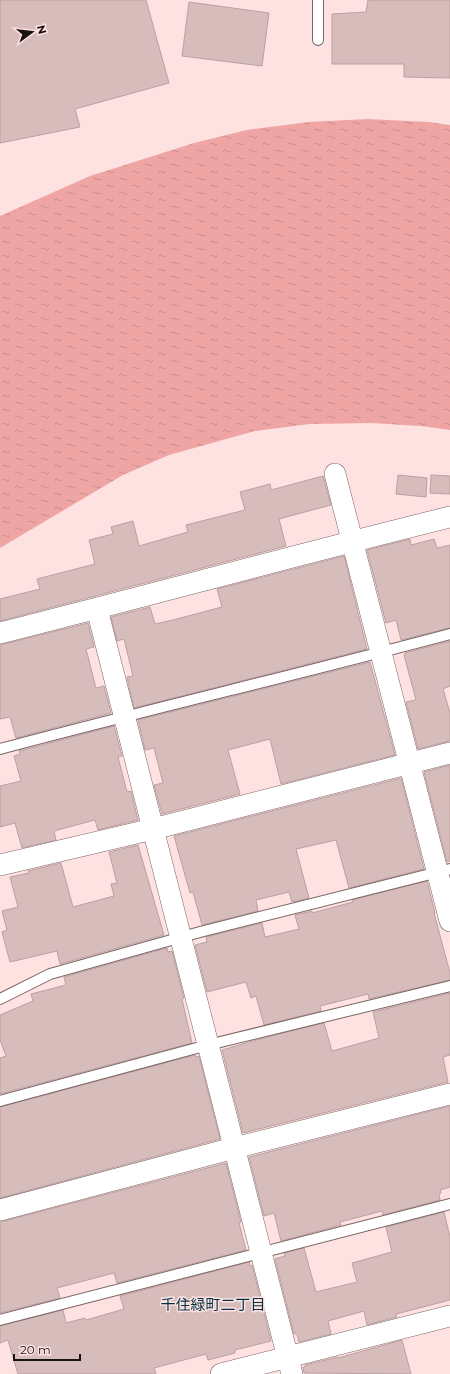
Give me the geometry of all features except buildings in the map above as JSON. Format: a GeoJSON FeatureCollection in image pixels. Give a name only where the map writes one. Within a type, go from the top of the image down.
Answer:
{"type":"FeatureCollection","features":[{"type":"Feature","properties":{"kind":"street"},"geometry":{"type":"LineString","coordinates":[[335,474],[410,763],[444,870],[450,921]]}},
{"type":"Feature","properties":{"kind":"street"},"geometry":{"type":"LineString","coordinates":[[0,633],[450,517]]}},
{"type":"Feature","properties":{"kind":"street"},"geometry":{"type":"LineString","coordinates":[[97,609],[289,1366]]}},
{"type":"Feature","properties":{"kind":"street"},"geometry":{"type":"LineString","coordinates":[[0,865],[153,829],[450,753]]}},
{"type":"Feature","properties":{"kind":"street"},"geometry":{"type":"LineString","coordinates":[[0,1210],[234,1148],[450,1094]]}},
{"type":"Feature","properties":{"kind":"street"},"geometry":{"type":"LineString","coordinates":[[221,1374],[289,1366],[450,1316]]}},
{"type":"Feature","properties":{"kind":"lane"},"geometry":{"type":"LineString","coordinates":[[318,0],[318,40]]}},
{"type":"Feature","properties":{"kind":"lane"},"geometry":{"type":"LineString","coordinates":[[0,749],[124,716],[381,653],[450,634]]}},
{"type":"Feature","properties":{"kind":"lane"},"geometry":{"type":"LineString","coordinates":[[0,999],[50,974],[180,937],[444,870]]}},
{"type":"Feature","properties":{"kind":"lane"},"geometry":{"type":"LineString","coordinates":[[0,1101],[208,1045],[450,986]]}},
{"type":"Feature","properties":{"kind":"lane"},"geometry":{"type":"LineString","coordinates":[[0,1320],[450,1204]]}},
{"type":"Feature","properties":{"kind":"water"},"geometry":{"type":"Polygon","coordinates":[[[368,119],[428,122],[450,125],[450,430],[421,426],[370,423],[310,424],[255,431],[169,455],[123,475],[0,548],[0,216],[90,176],[194,143],[247,130],[309,122],[368,119]]]}},
{"type":"Feature","properties":{"kind":"district","name":"千住緑町二丁目"},"geometry":{"type":"Point","coordinates":[213,1305]}}]}
